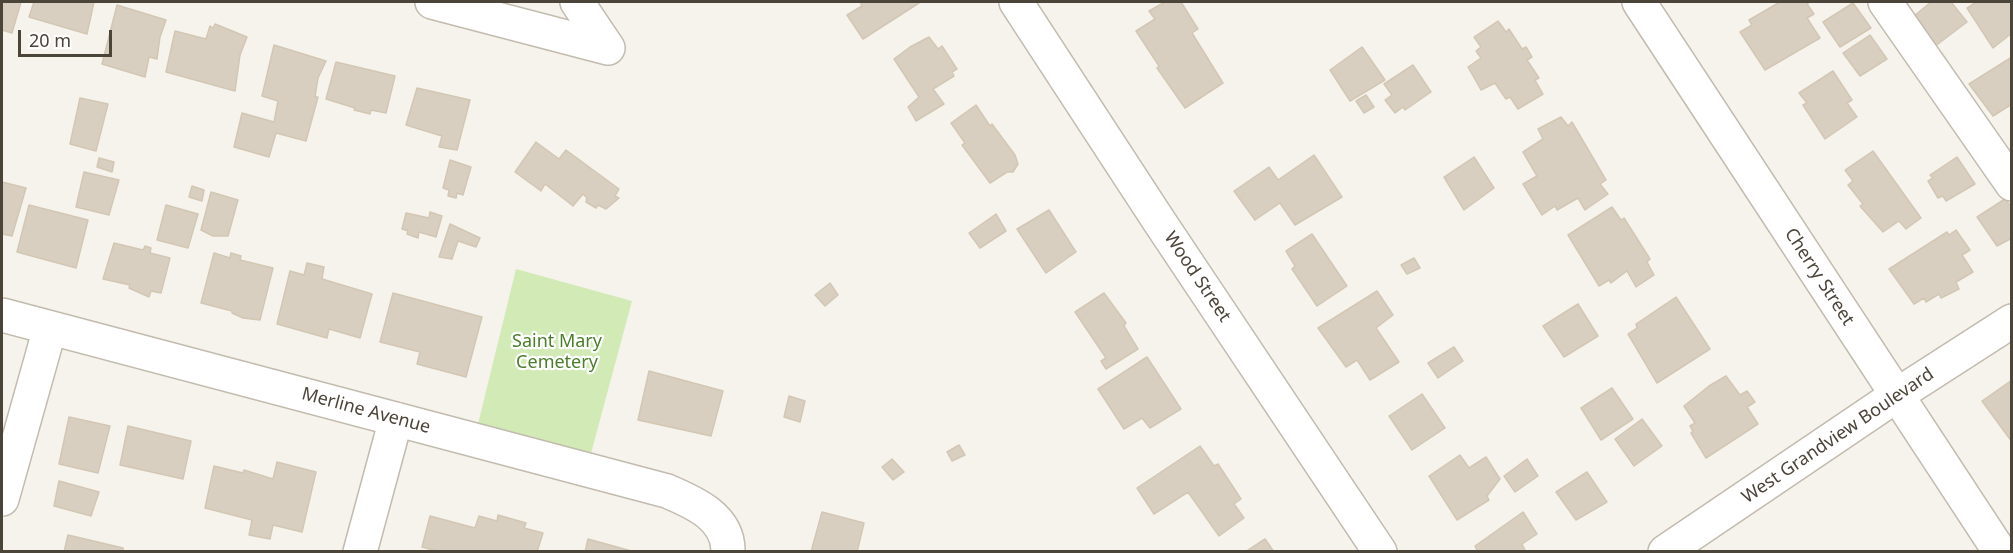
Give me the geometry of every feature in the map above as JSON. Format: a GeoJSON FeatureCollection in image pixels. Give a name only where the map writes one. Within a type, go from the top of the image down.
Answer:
{"type":"FeatureCollection","features":[{"type":"Feature","properties":{"kind":"street"},"geometry":{"type":"LineString","coordinates":[[432,2],[608,48],[577,2]]}},
{"type":"Feature","properties":{"kind":"street","name":"Wood Street"},"geometry":{"type":"LineString","coordinates":[[1016,2],[1380,552]]}},
{"type":"Feature","properties":{"kind":"street","name":"Cherry Street"},"geometry":{"type":"LineString","coordinates":[[1638,2],[2000,552]]}},
{"type":"Feature","properties":{"kind":"street"},"geometry":{"type":"LineString","coordinates":[[1885,2],[2012,184]]}},
{"type":"Feature","properties":{"kind":"street","name":"Merline Avenue"},"geometry":{"type":"LineString","coordinates":[[2,315],[667,491],[701,506],[725,539]]}},
{"type":"Feature","properties":{"kind":"street","name":"West Grandview Boulevard"},"geometry":{"type":"LineString","coordinates":[[1665,552],[1897,395],[2012,321]]}},
{"type":"Feature","properties":{"kind":"street"},"geometry":{"type":"LineString","coordinates":[[2,499],[50,327]]}},
{"type":"Feature","properties":{"kind":"street"},"geometry":{"type":"LineString","coordinates":[[360,552],[396,419]]}},
{"type":"Feature","properties":{"kind":"green space","name":"Saint Mary Cemetery"},"geometry":{"type":"Polygon","coordinates":[[[516,269],[632,301],[590,457],[477,428],[516,269]]]}},
{"type":"Feature","properties":{"kind":"building"},"geometry":{"type":"Polygon","coordinates":[[[2,2],[21,2],[12,33],[2,30],[2,2]]]}},
{"type":"Feature","properties":{"kind":"building"},"geometry":{"type":"Polygon","coordinates":[[[34,2],[94,2],[87,34],[29,17],[34,2]]]}},
{"type":"Feature","properties":{"kind":"building"},"geometry":{"type":"Polygon","coordinates":[[[860,2],[919,3],[863,39],[847,15],[862,6],[860,2]]]}},
{"type":"Feature","properties":{"kind":"building"},"geometry":{"type":"Polygon","coordinates":[[[1165,2],[1181,2],[1198,29],[1192,33],[1223,83],[1185,108],[1157,68],[1159,66],[1136,31],[1155,19],[1149,11],[1165,2]]]}},
{"type":"Feature","properties":{"kind":"building"},"geometry":{"type":"Polygon","coordinates":[[[1780,2],[1810,2],[1807,4],[1814,14],[1807,18],[1820,38],[1765,70],[1740,32],[1752,25],[1749,20],[1780,2]]]}},
{"type":"Feature","properties":{"kind":"building"},"geometry":{"type":"Polygon","coordinates":[[[1931,2],[1951,2],[1967,22],[1930,50],[1908,21],[1931,2]]]}},
{"type":"Feature","properties":{"kind":"building"},"geometry":{"type":"Polygon","coordinates":[[[1976,2],[2012,2],[2012,33],[1993,48],[1967,8],[1976,2]]]}},
{"type":"Feature","properties":{"kind":"building"},"geometry":{"type":"Polygon","coordinates":[[[1853,3],[1871,28],[1840,47],[1823,22],[1853,3]]]}},
{"type":"Feature","properties":{"kind":"building"},"geometry":{"type":"Polygon","coordinates":[[[117,5],[166,20],[160,37],[157,59],[149,57],[145,77],[102,64],[117,5]]]}},
{"type":"Feature","properties":{"kind":"building"},"geometry":{"type":"Polygon","coordinates":[[[1498,21],[1506,32],[1509,29],[1522,49],[1526,47],[1532,57],[1527,60],[1539,78],[1535,80],[1543,94],[1518,109],[1510,97],[1506,99],[1495,83],[1481,90],[1468,67],[1481,58],[1476,51],[1481,47],[1474,37],[1498,21]]]}},
{"type":"Feature","properties":{"kind":"building"},"geometry":{"type":"Polygon","coordinates":[[[215,24],[247,37],[240,55],[235,91],[166,72],[175,31],[206,39],[210,26],[213,28],[215,24]]]}},
{"type":"Feature","properties":{"kind":"building"},"geometry":{"type":"Polygon","coordinates":[[[1870,35],[1887,59],[1860,76],[1843,53],[1870,35]]]}},
{"type":"Feature","properties":{"kind":"building"},"geometry":{"type":"Polygon","coordinates":[[[929,37],[938,49],[942,46],[957,69],[952,72],[954,76],[933,89],[944,104],[916,121],[908,107],[919,97],[894,59],[929,37]]]}},
{"type":"Feature","properties":{"kind":"building"},"geometry":{"type":"Polygon","coordinates":[[[274,45],[326,61],[318,78],[315,97],[318,97],[306,141],[276,133],[269,157],[234,147],[242,113],[274,122],[278,101],[262,96],[274,45]]]}},
{"type":"Feature","properties":{"kind":"building"},"geometry":{"type":"Polygon","coordinates":[[[1362,47],[1385,80],[1350,101],[1330,70],[1362,47]]]}},
{"type":"Feature","properties":{"kind":"building"},"geometry":{"type":"Polygon","coordinates":[[[2012,57],[2012,104],[1993,116],[1969,84],[2012,57]]]}},
{"type":"Feature","properties":{"kind":"building"},"geometry":{"type":"Polygon","coordinates":[[[336,62],[395,76],[386,113],[371,110],[370,114],[326,99],[336,62]]]}},
{"type":"Feature","properties":{"kind":"building"},"geometry":{"type":"Polygon","coordinates":[[[1413,65],[1431,92],[1405,110],[1403,107],[1395,113],[1385,100],[1392,95],[1384,84],[1413,65]]]}},
{"type":"Feature","properties":{"kind":"building"},"geometry":{"type":"Polygon","coordinates":[[[1833,71],[1852,100],[1847,103],[1857,117],[1825,139],[1803,105],[1807,103],[1799,93],[1833,71]]]}},
{"type":"Feature","properties":{"kind":"building"},"geometry":{"type":"Polygon","coordinates":[[[417,88],[470,100],[457,150],[439,147],[442,136],[406,125],[417,88]]]}},
{"type":"Feature","properties":{"kind":"building"},"geometry":{"type":"Polygon","coordinates":[[[1366,95],[1374,107],[1364,113],[1356,101],[1366,95]]]}},
{"type":"Feature","properties":{"kind":"building"},"geometry":{"type":"Polygon","coordinates":[[[80,98],[108,104],[96,151],[70,144],[80,98]]]}},
{"type":"Feature","properties":{"kind":"building"},"geometry":{"type":"Polygon","coordinates":[[[976,105],[990,126],[992,124],[1015,155],[1018,164],[1013,172],[1007,172],[990,183],[962,145],[965,143],[951,123],[976,105]]]}},
{"type":"Feature","properties":{"kind":"building"},"geometry":{"type":"Polygon","coordinates":[[[1561,117],[1568,126],[1572,122],[1606,180],[1600,184],[1608,194],[1585,210],[1578,198],[1557,210],[1555,206],[1542,215],[1523,184],[1537,176],[1523,152],[1543,139],[1538,129],[1561,117]]]}},
{"type":"Feature","properties":{"kind":"building"},"geometry":{"type":"Polygon","coordinates":[[[536,142],[559,159],[566,150],[619,189],[615,196],[619,198],[606,209],[598,205],[596,208],[586,202],[587,198],[583,194],[573,206],[545,184],[541,191],[515,172],[536,142]]]}},
{"type":"Feature","properties":{"kind":"building"},"geometry":{"type":"Polygon","coordinates":[[[1873,151],[1921,218],[1906,229],[1899,221],[1883,232],[1860,206],[1863,204],[1848,185],[1853,181],[1845,170],[1873,151]]]}},
{"type":"Feature","properties":{"kind":"building"},"geometry":{"type":"Polygon","coordinates":[[[1314,155],[1342,197],[1295,225],[1280,203],[1255,220],[1234,191],[1269,167],[1278,180],[1314,155]]]}},
{"type":"Feature","properties":{"kind":"building"},"geometry":{"type":"Polygon","coordinates":[[[1474,157],[1494,188],[1464,210],[1444,177],[1474,157]]]}},
{"type":"Feature","properties":{"kind":"building"},"geometry":{"type":"Polygon","coordinates":[[[1957,157],[1975,184],[1946,201],[1943,196],[1938,198],[1928,181],[1933,178],[1930,175],[1957,157]]]}},
{"type":"Feature","properties":{"kind":"building"},"geometry":{"type":"Polygon","coordinates":[[[99,158],[114,162],[112,172],[97,167],[99,158]]]}},
{"type":"Feature","properties":{"kind":"building"},"geometry":{"type":"Polygon","coordinates":[[[450,160],[471,167],[463,195],[457,193],[456,198],[448,196],[449,190],[443,188],[450,160]]]}},
{"type":"Feature","properties":{"kind":"building"},"geometry":{"type":"Polygon","coordinates":[[[84,172],[119,180],[109,215],[76,207],[84,172]]]}},
{"type":"Feature","properties":{"kind":"building"},"geometry":{"type":"Polygon","coordinates":[[[2,182],[26,188],[12,236],[2,234],[2,182]]]}},
{"type":"Feature","properties":{"kind":"building"},"geometry":{"type":"Polygon","coordinates":[[[192,186],[204,190],[202,201],[189,197],[192,186]]]}},
{"type":"Feature","properties":{"kind":"building"},"geometry":{"type":"Polygon","coordinates":[[[211,192],[238,200],[228,236],[213,236],[201,230],[211,192]]]}},
{"type":"Feature","properties":{"kind":"building"},"geometry":{"type":"Polygon","coordinates":[[[2005,199],[2012,208],[2012,238],[1997,246],[1977,217],[2005,199]]]}},
{"type":"Feature","properties":{"kind":"building"},"geometry":{"type":"Polygon","coordinates":[[[29,205],[88,220],[76,268],[17,252],[29,205]]]}},
{"type":"Feature","properties":{"kind":"building"},"geometry":{"type":"Polygon","coordinates":[[[166,205],[198,214],[188,248],[157,240],[166,205]]]}},
{"type":"Feature","properties":{"kind":"building"},"geometry":{"type":"Polygon","coordinates":[[[1612,207],[1621,220],[1624,218],[1650,259],[1647,262],[1654,275],[1636,287],[1627,271],[1611,283],[1609,280],[1599,286],[1568,235],[1612,207]]]}},
{"type":"Feature","properties":{"kind":"building"},"geometry":{"type":"Polygon","coordinates":[[[1049,210],[1076,252],[1046,273],[1017,229],[1049,210]]]}},
{"type":"Feature","properties":{"kind":"building"},"geometry":{"type":"Polygon","coordinates":[[[430,212],[442,216],[436,237],[419,232],[418,238],[407,234],[408,231],[402,229],[406,213],[429,218],[430,212]]]}},
{"type":"Feature","properties":{"kind":"building"},"geometry":{"type":"Polygon","coordinates":[[[996,214],[1006,231],[980,248],[969,233],[996,214]]]}},
{"type":"Feature","properties":{"kind":"building"},"geometry":{"type":"Polygon","coordinates":[[[450,224],[480,238],[476,247],[458,241],[452,259],[439,257],[450,224]]]}},
{"type":"Feature","properties":{"kind":"building"},"geometry":{"type":"Polygon","coordinates":[[[1956,230],[1970,250],[1962,255],[1973,272],[1956,282],[1959,289],[1941,298],[1939,294],[1926,302],[1924,298],[1914,304],[1889,269],[1947,232],[1949,235],[1956,230]]]}},
{"type":"Feature","properties":{"kind":"building"},"geometry":{"type":"Polygon","coordinates":[[[1312,234],[1347,286],[1317,306],[1292,269],[1295,266],[1286,251],[1312,234]]]}},
{"type":"Feature","properties":{"kind":"building"},"geometry":{"type":"Polygon","coordinates":[[[114,243],[143,250],[145,246],[151,248],[150,253],[170,258],[161,293],[151,291],[149,297],[129,288],[130,285],[103,279],[114,243]]]}},
{"type":"Feature","properties":{"kind":"building"},"geometry":{"type":"Polygon","coordinates":[[[214,253],[230,258],[231,253],[241,256],[240,260],[273,268],[260,320],[243,318],[232,311],[201,303],[214,253]]]}},
{"type":"Feature","properties":{"kind":"building"},"geometry":{"type":"Polygon","coordinates":[[[1414,258],[1420,268],[1407,274],[1401,265],[1414,258]]]}},
{"type":"Feature","properties":{"kind":"building"},"geometry":{"type":"Polygon","coordinates":[[[307,263],[324,267],[322,279],[372,294],[360,338],[329,329],[327,338],[277,324],[290,271],[304,275],[307,263]]]}},
{"type":"Feature","properties":{"kind":"building"},"geometry":{"type":"Polygon","coordinates":[[[830,283],[838,295],[825,306],[815,295],[830,283]]]}},
{"type":"Feature","properties":{"kind":"building"},"geometry":{"type":"Polygon","coordinates":[[[1377,291],[1393,315],[1376,328],[1399,362],[1370,380],[1357,360],[1346,367],[1318,328],[1377,291]]]}},
{"type":"Feature","properties":{"kind":"building"},"geometry":{"type":"Polygon","coordinates":[[[393,293],[482,317],[466,377],[417,364],[420,352],[380,342],[393,293]]]}},
{"type":"Feature","properties":{"kind":"building"},"geometry":{"type":"Polygon","coordinates":[[[1104,293],[1126,323],[1124,326],[1138,349],[1106,369],[1101,361],[1106,358],[1075,312],[1104,293]]]}},
{"type":"Feature","properties":{"kind":"building"},"geometry":{"type":"Polygon","coordinates":[[[1676,297],[1710,349],[1657,383],[1628,334],[1637,328],[1636,324],[1676,297]]]}},
{"type":"Feature","properties":{"kind":"building"},"geometry":{"type":"Polygon","coordinates":[[[1578,304],[1598,336],[1564,357],[1543,326],[1578,304]]]}},
{"type":"Feature","properties":{"kind":"building"},"geometry":{"type":"Polygon","coordinates":[[[1454,347],[1463,361],[1438,378],[1428,363],[1454,347]]]}},
{"type":"Feature","properties":{"kind":"building"},"geometry":{"type":"Polygon","coordinates":[[[1147,357],[1181,409],[1150,428],[1142,418],[1124,429],[1098,389],[1147,357]]]}},
{"type":"Feature","properties":{"kind":"building"},"geometry":{"type":"Polygon","coordinates":[[[649,371],[723,391],[711,436],[638,420],[649,371]]]}},
{"type":"Feature","properties":{"kind":"building"},"geometry":{"type":"Polygon","coordinates":[[[1726,376],[1740,395],[1747,391],[1755,402],[1747,407],[1758,424],[1706,458],[1691,433],[1693,431],[1690,426],[1695,423],[1684,406],[1726,376]]]}},
{"type":"Feature","properties":{"kind":"building"},"geometry":{"type":"Polygon","coordinates":[[[2012,380],[2012,442],[1982,401],[2012,380]]]}},
{"type":"Feature","properties":{"kind":"building"},"geometry":{"type":"Polygon","coordinates":[[[1612,388],[1633,419],[1601,440],[1581,408],[1612,388]]]}},
{"type":"Feature","properties":{"kind":"building"},"geometry":{"type":"Polygon","coordinates":[[[1422,394],[1445,428],[1412,450],[1389,416],[1422,394]]]}},
{"type":"Feature","properties":{"kind":"building"},"geometry":{"type":"Polygon","coordinates":[[[789,396],[805,401],[800,422],[784,417],[789,396]]]}},
{"type":"Feature","properties":{"kind":"building"},"geometry":{"type":"Polygon","coordinates":[[[69,417],[110,426],[98,473],[59,464],[69,417]]]}},
{"type":"Feature","properties":{"kind":"building"},"geometry":{"type":"Polygon","coordinates":[[[1642,419],[1662,446],[1634,466],[1615,439],[1642,419]]]}},
{"type":"Feature","properties":{"kind":"building"},"geometry":{"type":"Polygon","coordinates":[[[128,426],[191,441],[183,479],[120,465],[128,426]]]}},
{"type":"Feature","properties":{"kind":"building"},"geometry":{"type":"Polygon","coordinates":[[[959,445],[965,455],[952,461],[947,452],[959,445]]]}},
{"type":"Feature","properties":{"kind":"building"},"geometry":{"type":"Polygon","coordinates":[[[1200,446],[1214,466],[1218,464],[1241,499],[1234,504],[1244,518],[1219,536],[1188,492],[1154,514],[1137,488],[1200,446]]]}},
{"type":"Feature","properties":{"kind":"building"},"geometry":{"type":"Polygon","coordinates":[[[1460,455],[1469,468],[1486,457],[1500,479],[1487,496],[1489,500],[1457,520],[1429,476],[1460,455]]]}},
{"type":"Feature","properties":{"kind":"building"},"geometry":{"type":"Polygon","coordinates":[[[892,459],[904,472],[893,480],[882,467],[892,459]]]}},
{"type":"Feature","properties":{"kind":"building"},"geometry":{"type":"Polygon","coordinates":[[[1527,459],[1538,476],[1515,492],[1504,476],[1527,459]]]}},
{"type":"Feature","properties":{"kind":"building"},"geometry":{"type":"Polygon","coordinates":[[[277,462],[316,472],[302,532],[273,525],[270,539],[249,535],[252,520],[205,508],[214,466],[243,473],[244,470],[273,479],[277,462]]]}},
{"type":"Feature","properties":{"kind":"building"},"geometry":{"type":"Polygon","coordinates":[[[1587,472],[1607,502],[1576,520],[1556,492],[1587,472]]]}},
{"type":"Feature","properties":{"kind":"building"},"geometry":{"type":"Polygon","coordinates":[[[59,481],[99,492],[91,516],[54,506],[59,481]]]}},
{"type":"Feature","properties":{"kind":"building"},"geometry":{"type":"Polygon","coordinates":[[[822,512],[864,523],[857,552],[811,552],[822,512]]]}},
{"type":"Feature","properties":{"kind":"building"},"geometry":{"type":"Polygon","coordinates":[[[1523,512],[1537,534],[1522,544],[1526,552],[1478,552],[1475,546],[1523,512]]]}},
{"type":"Feature","properties":{"kind":"building"},"geometry":{"type":"Polygon","coordinates":[[[498,515],[526,523],[524,528],[543,533],[537,552],[440,552],[422,547],[430,516],[475,528],[479,516],[497,521],[498,515]]]}},
{"type":"Feature","properties":{"kind":"building"},"geometry":{"type":"Polygon","coordinates":[[[68,535],[123,548],[123,552],[64,552],[68,535]]]}},
{"type":"Feature","properties":{"kind":"building"},"geometry":{"type":"Polygon","coordinates":[[[588,539],[635,552],[585,552],[588,539]]]}},
{"type":"Feature","properties":{"kind":"building"},"geometry":{"type":"Polygon","coordinates":[[[1265,539],[1274,552],[1245,552],[1251,548],[1265,539]]]}}]}
